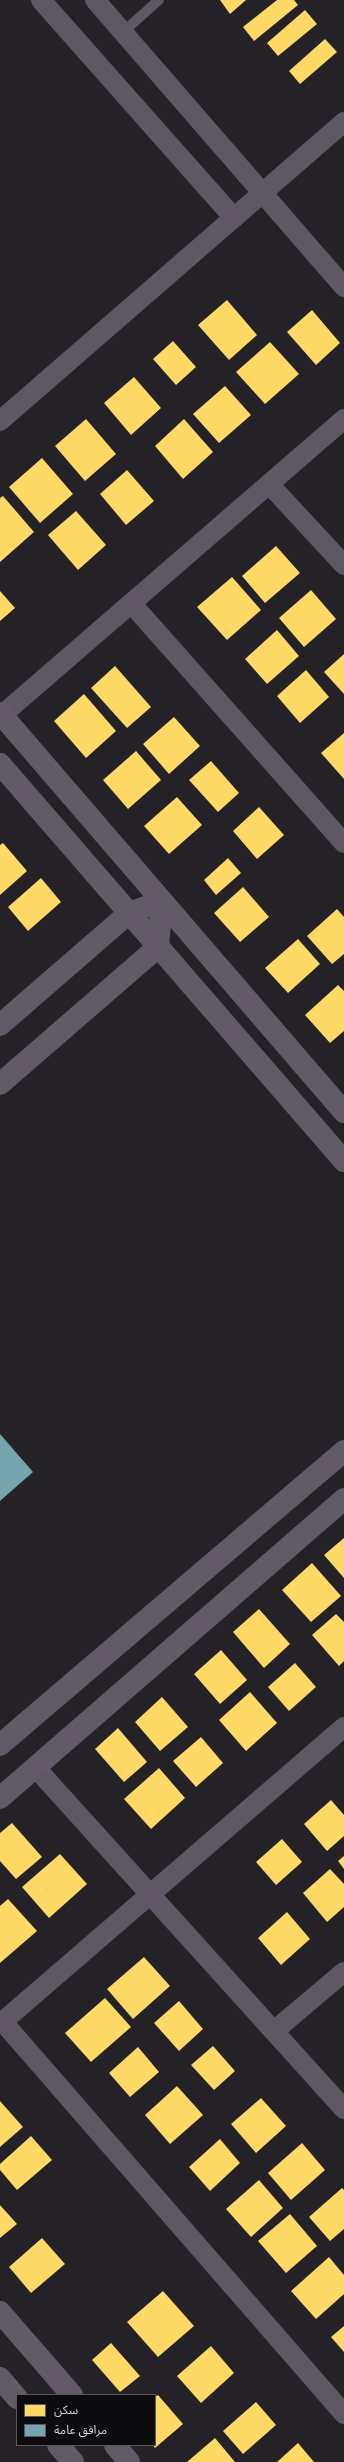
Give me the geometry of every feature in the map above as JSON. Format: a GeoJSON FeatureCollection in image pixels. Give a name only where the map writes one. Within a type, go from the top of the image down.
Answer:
{"type":"FeatureCollection","features":[{"type":"Feature","properties":{"kind":"street"},"geometry":{"type":"LineString","coordinates":[[41,0],[234,218]]}},
{"type":"Feature","properties":{"kind":"street"},"geometry":{"type":"LineString","coordinates":[[95,0],[344,288]]}},
{"type":"Feature","properties":{"kind":"street"},"geometry":{"type":"LineString","coordinates":[[0,421],[344,122]]}},
{"type":"Feature","properties":{"kind":"street"},"geometry":{"type":"LineString","coordinates":[[344,419],[1,714],[344,1112]]}},
{"type":"Feature","properties":{"kind":"street"},"geometry":{"type":"LineString","coordinates":[[269,484],[344,565]]}},
{"type":"Feature","properties":{"kind":"street"},"geometry":{"type":"LineString","coordinates":[[131,603],[344,843]]}},
{"type":"Feature","properties":{"kind":"street"},"geometry":{"type":"LineString","coordinates":[[0,764],[344,1161]]}},
{"type":"Feature","properties":{"kind":"street"},"geometry":{"type":"LineString","coordinates":[[0,1025],[129,913],[162,901]]}},
{"type":"Feature","properties":{"kind":"street"},"geometry":{"type":"LineString","coordinates":[[0,1084],[158,947],[162,901]]}},
{"type":"Feature","properties":{"kind":"street"},"geometry":{"type":"LineString","coordinates":[[0,1745],[344,1451]]}},
{"type":"Feature","properties":{"kind":"street"},"geometry":{"type":"LineString","coordinates":[[0,1798],[344,1499]]}},
{"type":"Feature","properties":{"kind":"street"},"geometry":{"type":"LineString","coordinates":[[344,1726],[1,2023],[344,2414]]}},
{"type":"Feature","properties":{"kind":"street"},"geometry":{"type":"LineString","coordinates":[[36,1767],[344,2109]]}},
{"type":"Feature","properties":{"kind":"street"},"geometry":{"type":"LineString","coordinates":[[274,2032],[344,1972]]}},
{"type":"Feature","properties":{"kind":"street"},"geometry":{"type":"LineString","coordinates":[[0,2312],[71,2394]]}},
{"type":"Feature","properties":{"kind":"street"},"geometry":{"type":"LineString","coordinates":[[59,2446],[73,2462]]}},
{"type":"Feature","properties":{"kind":"street"},"geometry":{"type":"LineString","coordinates":[[116,2446],[129,2462]]}},
{"type":"Feature","properties":{"kind":"lane"},"geometry":{"type":"LineString","coordinates":[[123,32],[159,0]]}},
{"type":"Feature","properties":{"kind":"building: سكن"},"geometry":{"type":"Polygon","coordinates":[[[220,0],[246,0],[230,14],[220,0]]]}},
{"type":"Feature","properties":{"kind":"building: سكن"},"geometry":{"type":"Polygon","coordinates":[[[277,0],[294,0],[298,5],[254,41],[243,27],[277,0]]]}},
{"type":"Feature","properties":{"kind":"building: سكن"},"geometry":{"type":"Polygon","coordinates":[[[305,10],[317,24],[278,56],[267,43],[305,10]]]}},
{"type":"Feature","properties":{"kind":"building: سكن"},"geometry":{"type":"Polygon","coordinates":[[[325,39],[337,52],[300,84],[289,71],[325,39]]]}},
{"type":"Feature","properties":{"kind":"building: سكن"},"geometry":{"type":"Polygon","coordinates":[[[227,300],[257,335],[229,360],[198,325],[227,300]]]}},
{"type":"Feature","properties":{"kind":"building: سكن"},"geometry":{"type":"Polygon","coordinates":[[[312,310],[340,343],[316,365],[287,332],[312,310]]]}},
{"type":"Feature","properties":{"kind":"building: سكن"},"geometry":{"type":"Polygon","coordinates":[[[173,341],[196,367],[176,385],[153,359],[173,341]]]}},
{"type":"Feature","properties":{"kind":"building: سكن"},"geometry":{"type":"Polygon","coordinates":[[[270,342],[299,374],[265,404],[236,372],[270,342]]]}},
{"type":"Feature","properties":{"kind":"building: سكن"},"geometry":{"type":"Polygon","coordinates":[[[134,377],[161,408],[131,435],[104,403],[134,377]]]}},
{"type":"Feature","properties":{"kind":"building: سكن"},"geometry":{"type":"Polygon","coordinates":[[[225,386],[251,415],[219,443],[193,414],[225,386]]]}},
{"type":"Feature","properties":{"kind":"building: سكن"},"geometry":{"type":"Polygon","coordinates":[[[86,419],[116,454],[85,481],[55,446],[86,419]]]}},
{"type":"Feature","properties":{"kind":"building: سكن"},"geometry":{"type":"Polygon","coordinates":[[[184,419],[213,452],[183,479],[155,446],[184,419]]]}},
{"type":"Feature","properties":{"kind":"building: سكن"},"geometry":{"type":"Polygon","coordinates":[[[42,458],[73,494],[40,523],[9,487],[42,458]]]}},
{"type":"Feature","properties":{"kind":"building: سكن"},"geometry":{"type":"Polygon","coordinates":[[[127,470],[154,501],[126,525],[100,494],[127,470]]]}},
{"type":"Feature","properties":{"kind":"building: سكن"},"geometry":{"type":"Polygon","coordinates":[[[3,496],[34,532],[0,562],[0,498],[3,496]]]}},
{"type":"Feature","properties":{"kind":"building: سكن"},"geometry":{"type":"Polygon","coordinates":[[[76,511],[106,545],[78,570],[48,535],[76,511]]]}},
{"type":"Feature","properties":{"kind":"building: سكن"},"geometry":{"type":"Polygon","coordinates":[[[276,546],[300,573],[265,603],[242,576],[276,546]]]}},
{"type":"Feature","properties":{"kind":"building: سكن"},"geometry":{"type":"Polygon","coordinates":[[[232,577],[261,610],[227,640],[197,607],[232,577]]]}},
{"type":"Feature","properties":{"kind":"building: سكن"},"geometry":{"type":"Polygon","coordinates":[[[311,590],[336,619],[304,647],[279,618],[311,590]]]}},
{"type":"Feature","properties":{"kind":"building: سكن"},"geometry":{"type":"Polygon","coordinates":[[[0,591],[15,608],[0,621],[0,591]]]}},
{"type":"Feature","properties":{"kind":"building: سكن"},"geometry":{"type":"Polygon","coordinates":[[[277,630],[299,656],[267,684],[245,659],[277,630]]]}},
{"type":"Feature","properties":{"kind":"building: سكن"},"geometry":{"type":"Polygon","coordinates":[[[344,654],[344,694],[324,672],[344,654]]]}},
{"type":"Feature","properties":{"kind":"building: سكن"},"geometry":{"type":"Polygon","coordinates":[[[115,666],[151,707],[127,728],[91,688],[115,666]]]}},
{"type":"Feature","properties":{"kind":"building: سكن"},"geometry":{"type":"Polygon","coordinates":[[[306,670],[329,697],[300,723],[277,696],[306,670]]]}},
{"type":"Feature","properties":{"kind":"building: سكن"},"geometry":{"type":"Polygon","coordinates":[[[84,694],[116,731],[86,758],[54,721],[84,694]]]}},
{"type":"Feature","properties":{"kind":"building: سكن"},"geometry":{"type":"Polygon","coordinates":[[[174,717],[200,746],[169,774],[143,744],[174,717]]]}},
{"type":"Feature","properties":{"kind":"building: سكن"},"geometry":{"type":"Polygon","coordinates":[[[344,733],[344,779],[321,753],[344,733]]]}},
{"type":"Feature","properties":{"kind":"building: سكن"},"geometry":{"type":"Polygon","coordinates":[[[136,751],[161,780],[128,809],[103,780],[136,751]]]}},
{"type":"Feature","properties":{"kind":"building: سكن"},"geometry":{"type":"Polygon","coordinates":[[[211,761],[239,793],[218,812],[189,780],[211,761]]]}},
{"type":"Feature","properties":{"kind":"building: سكن"},"geometry":{"type":"Polygon","coordinates":[[[177,797],[202,825],[169,854],[144,826],[177,797]]]}},
{"type":"Feature","properties":{"kind":"building: سكن"},"geometry":{"type":"Polygon","coordinates":[[[259,807],[284,835],[257,859],[233,831],[259,807]]]}},
{"type":"Feature","properties":{"kind":"building: سكن"},"geometry":{"type":"Polygon","coordinates":[[[3,843],[27,871],[0,895],[0,845],[3,843]]]}},
{"type":"Feature","properties":{"kind":"building: سكن"},"geometry":{"type":"Polygon","coordinates":[[[228,858],[241,873],[216,895],[204,880],[228,858]]]}},
{"type":"Feature","properties":{"kind":"building: سكن"},"geometry":{"type":"Polygon","coordinates":[[[41,878],[61,902],[28,931],[8,907],[41,878]]]}},
{"type":"Feature","properties":{"kind":"building: سكن"},"geometry":{"type":"Polygon","coordinates":[[[243,887],[269,917],[240,942],[214,913],[243,887]]]}},
{"type":"Feature","properties":{"kind":"building: سكن"},"geometry":{"type":"Polygon","coordinates":[[[337,909],[344,917],[344,954],[332,964],[307,936],[337,909]]]}},
{"type":"Feature","properties":{"kind":"building: سكن"},"geometry":{"type":"Polygon","coordinates":[[[298,939],[320,964],[288,993],[265,968],[298,939]]]}},
{"type":"Feature","properties":{"kind":"building: سكن"},"geometry":{"type":"Polygon","coordinates":[[[338,985],[344,991],[344,1031],[330,1043],[305,1015],[338,985]]]}},
{"type":"Feature","properties":{"kind":"building: سكن"},"geometry":{"type":"Polygon","coordinates":[[[344,1538],[344,1578],[324,1555],[344,1538]]]}},
{"type":"Feature","properties":{"kind":"building: سكن"},"geometry":{"type":"Polygon","coordinates":[[[312,1563],[341,1596],[311,1622],[282,1590],[312,1563]]]}},
{"type":"Feature","properties":{"kind":"building: سكن"},"geometry":{"type":"Polygon","coordinates":[[[259,1609],[290,1644],[264,1668],[233,1632],[259,1609]]]}},
{"type":"Feature","properties":{"kind":"building: سكن"},"geometry":{"type":"Polygon","coordinates":[[[336,1614],[344,1622],[344,1661],[339,1666],[312,1635],[336,1614]]]}},
{"type":"Feature","properties":{"kind":"building: سكن"},"geometry":{"type":"Polygon","coordinates":[[[221,1650],[247,1680],[220,1704],[194,1674],[221,1650]]]}},
{"type":"Feature","properties":{"kind":"building: سكن"},"geometry":{"type":"Polygon","coordinates":[[[295,1663],[316,1687],[289,1711],[268,1687],[295,1663]]]}},
{"type":"Feature","properties":{"kind":"building: سكن"},"geometry":{"type":"Polygon","coordinates":[[[250,1692],[277,1723],[246,1751],[219,1720],[250,1692]]]}},
{"type":"Feature","properties":{"kind":"building: سكن"},"geometry":{"type":"Polygon","coordinates":[[[162,1697],[188,1727],[160,1751],[135,1722],[162,1697]]]}},
{"type":"Feature","properties":{"kind":"building: سكن"},"geometry":{"type":"Polygon","coordinates":[[[118,1728],[147,1762],[124,1782],[95,1749],[118,1728]]]}},
{"type":"Feature","properties":{"kind":"building: سكن"},"geometry":{"type":"Polygon","coordinates":[[[201,1737],[223,1763],[196,1787],[173,1761],[201,1737]]]}},
{"type":"Feature","properties":{"kind":"building: سكن"},"geometry":{"type":"Polygon","coordinates":[[[159,1768],[185,1798],[151,1829],[124,1799],[159,1768]]]}},
{"type":"Feature","properties":{"kind":"building: سكن"},"geometry":{"type":"Polygon","coordinates":[[[331,1800],[344,1815],[344,1836],[327,1851],[304,1824],[331,1800]]]}},
{"type":"Feature","properties":{"kind":"building: سكن"},"geometry":{"type":"Polygon","coordinates":[[[12,1823],[42,1857],[16,1879],[0,1861],[0,1833],[12,1823]]]}},
{"type":"Feature","properties":{"kind":"building: سكن"},"geometry":{"type":"Polygon","coordinates":[[[282,1839],[302,1862],[276,1885],[256,1862],[282,1839]]]}},
{"type":"Feature","properties":{"kind":"building: سكن"},"geometry":{"type":"Polygon","coordinates":[[[60,1854],[87,1884],[49,1918],[22,1887],[60,1854]]]}},
{"type":"Feature","properties":{"kind":"building: سكن"},"geometry":{"type":"Polygon","coordinates":[[[344,1856],[344,1869],[338,1861],[344,1856]]]}},
{"type":"Feature","properties":{"kind":"building: سكن"},"geometry":{"type":"Polygon","coordinates":[[[330,1869],[344,1884],[344,1907],[327,1922],[303,1893],[330,1869]]]}},
{"type":"Feature","properties":{"kind":"building: سكن"},"geometry":{"type":"Polygon","coordinates":[[[8,1899],[37,1931],[0,1963],[0,1906],[8,1899]]]}},
{"type":"Feature","properties":{"kind":"building: سكن"},"geometry":{"type":"Polygon","coordinates":[[[287,1912],[310,1939],[281,1965],[258,1938],[287,1912]]]}},
{"type":"Feature","properties":{"kind":"building: سكن"},"geometry":{"type":"Polygon","coordinates":[[[144,1957],[170,1986],[133,2019],[107,1989],[144,1957]]]}},
{"type":"Feature","properties":{"kind":"building: سكن"},"geometry":{"type":"Polygon","coordinates":[[[105,1998],[131,2027],[91,2062],[65,2033],[105,1998]]]}},
{"type":"Feature","properties":{"kind":"building: سكن"},"geometry":{"type":"Polygon","coordinates":[[[179,2001],[203,2029],[179,2051],[154,2023],[179,2001]]]}},
{"type":"Feature","properties":{"kind":"building: سكن"},"geometry":{"type":"Polygon","coordinates":[[[213,2046],[235,2071],[214,2090],[191,2065],[213,2046]]]}},
{"type":"Feature","properties":{"kind":"building: سكن"},"geometry":{"type":"Polygon","coordinates":[[[138,2047],[159,2072],[130,2097],[109,2073],[138,2047]]]}},
{"type":"Feature","properties":{"kind":"building: سكن"},"geometry":{"type":"Polygon","coordinates":[[[177,2086],[203,2115],[170,2144],[145,2115],[177,2086]]]}},
{"type":"Feature","properties":{"kind":"building: سكن"},"geometry":{"type":"Polygon","coordinates":[[[261,2098],[286,2126],[256,2153],[231,2124],[261,2098]]]}},
{"type":"Feature","properties":{"kind":"building: سكن"},"geometry":{"type":"Polygon","coordinates":[[[0,2101],[23,2127],[0,2147],[0,2101]]]}},
{"type":"Feature","properties":{"kind":"building: سكن"},"geometry":{"type":"Polygon","coordinates":[[[31,2136],[52,2160],[17,2190],[0,2170],[0,2164],[31,2136]]]}},
{"type":"Feature","properties":{"kind":"building: سكن"},"geometry":{"type":"Polygon","coordinates":[[[220,2139],[240,2163],[210,2191],[189,2167],[220,2139]]]}},
{"type":"Feature","properties":{"kind":"building: سكن"},"geometry":{"type":"Polygon","coordinates":[[[302,2143],[325,2170],[291,2200],[268,2173],[302,2143]]]}},
{"type":"Feature","properties":{"kind":"building: سكن"},"geometry":{"type":"Polygon","coordinates":[[[259,2180],[283,2208],[251,2237],[226,2209],[259,2180]]]}},
{"type":"Feature","properties":{"kind":"building: سكن"},"geometry":{"type":"Polygon","coordinates":[[[342,2188],[344,2190],[344,2229],[330,2241],[309,2217],[342,2188]]]}},
{"type":"Feature","properties":{"kind":"building: سكن"},"geometry":{"type":"Polygon","coordinates":[[[0,2205],[17,2224],[0,2238],[0,2205]]]}},
{"type":"Feature","properties":{"kind":"building: سكن"},"geometry":{"type":"Polygon","coordinates":[[[290,2214],[317,2246],[286,2273],[258,2241],[290,2214]]]}},
{"type":"Feature","properties":{"kind":"building: سكن"},"geometry":{"type":"Polygon","coordinates":[[[42,2238],[65,2264],[31,2293],[9,2267],[42,2238]]]}},
{"type":"Feature","properties":{"kind":"building: سكن"},"geometry":{"type":"Polygon","coordinates":[[[329,2257],[344,2275],[344,2294],[316,2319],[291,2291],[329,2257]]]}},
{"type":"Feature","properties":{"kind":"building: سكن"},"geometry":{"type":"Polygon","coordinates":[[[163,2291],[194,2326],[158,2357],[127,2322],[163,2291]]]}},
{"type":"Feature","properties":{"kind":"building: سكن"},"geometry":{"type":"Polygon","coordinates":[[[344,2326],[344,2352],[331,2337],[344,2326]]]}},
{"type":"Feature","properties":{"kind":"building: سكن"},"geometry":{"type":"Polygon","coordinates":[[[111,2343],[140,2376],[120,2392],[92,2360],[111,2343]]]}},
{"type":"Feature","properties":{"kind":"building: سكن"},"geometry":{"type":"Polygon","coordinates":[[[211,2346],[234,2373],[201,2403],[177,2376],[211,2346]]]}},
{"type":"Feature","properties":{"kind":"building: سكن"},"geometry":{"type":"Polygon","coordinates":[[[158,2395],[183,2424],[155,2448],[154,2446],[156,2446],[156,2396],[158,2395]]]}},
{"type":"Feature","properties":{"kind":"building: سكن"},"geometry":{"type":"Polygon","coordinates":[[[256,2402],[276,2425],[243,2454],[223,2431],[256,2402]]]}},
{"type":"Feature","properties":{"kind":"building: سكن"},"geometry":{"type":"Polygon","coordinates":[[[215,2438],[235,2462],[187,2462],[215,2438]]]}},
{"type":"Feature","properties":{"kind":"building: سكن"},"geometry":{"type":"Polygon","coordinates":[[[298,2443],[314,2462],[277,2462],[298,2443]]]}},
{"type":"Feature","properties":{"kind":"building: مرافق عامة"},"geometry":{"type":"Polygon","coordinates":[[[0,1434],[33,1472],[0,1501],[0,1434]]]}}]}
